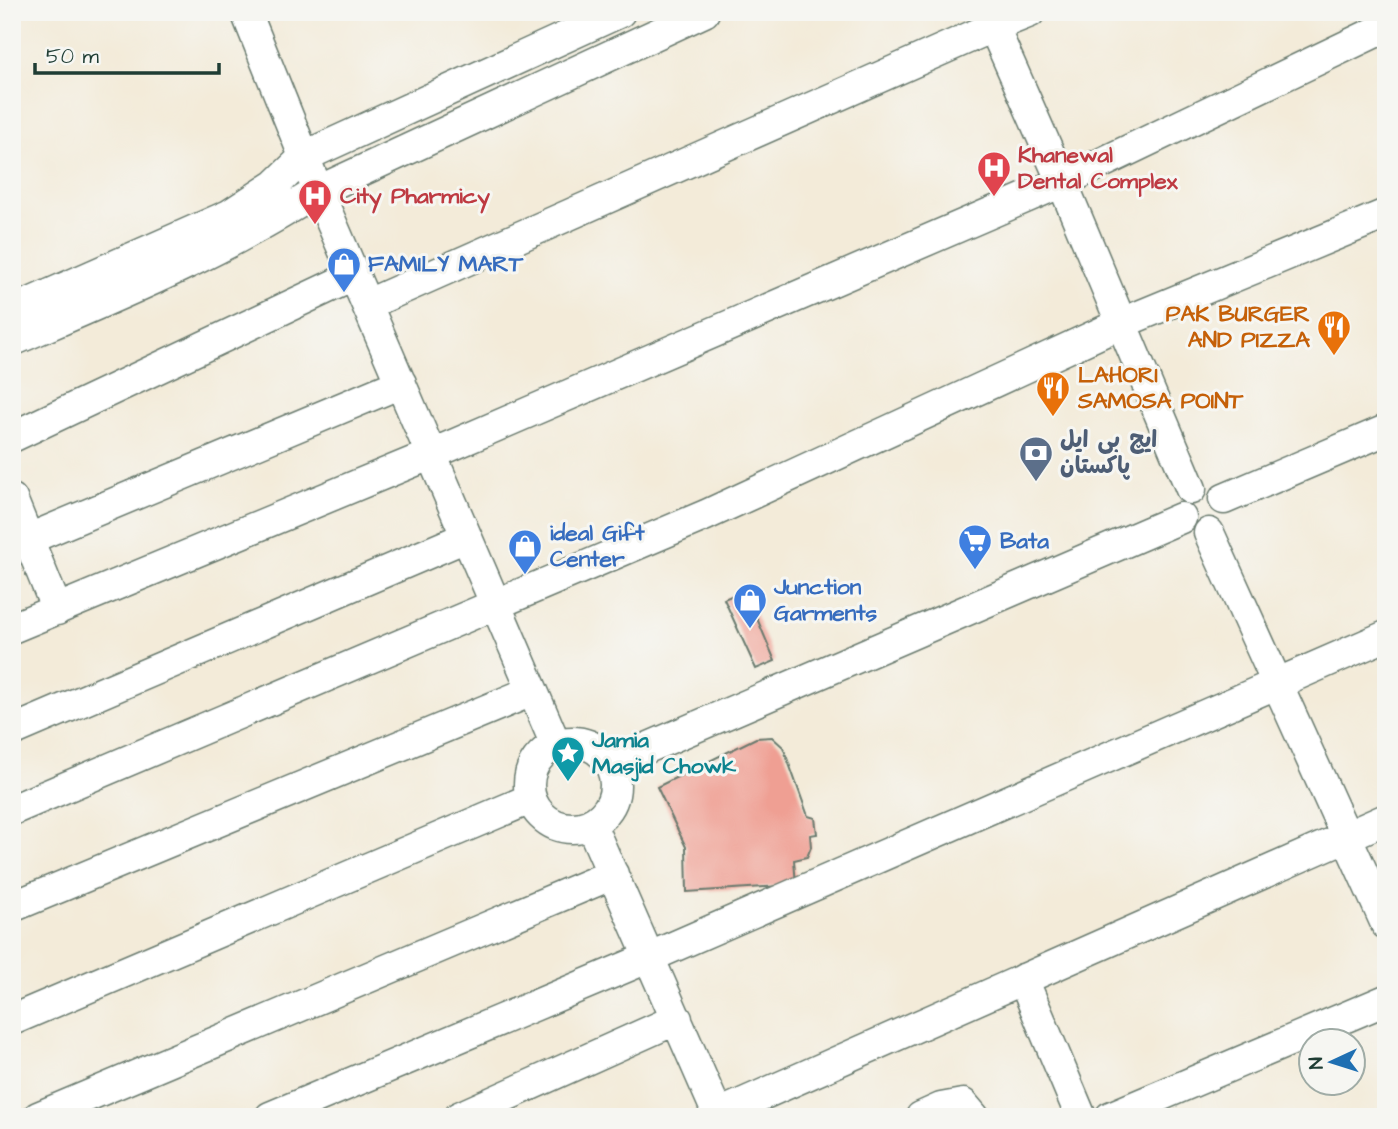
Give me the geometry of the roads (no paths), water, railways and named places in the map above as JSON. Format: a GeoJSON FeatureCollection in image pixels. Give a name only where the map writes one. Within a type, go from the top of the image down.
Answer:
{"type":"FeatureCollection","features":[{"type":"Feature","properties":{"kind":"street"},"geometry":{"type":"LineString","coordinates":[[246,12],[318,191],[556,745]]}},
{"type":"Feature","properties":{"kind":"street"},"geometry":{"type":"LineString","coordinates":[[12,311],[229,215],[275,185],[305,156],[620,12]]}},
{"type":"Feature","properties":{"kind":"street"},"geometry":{"type":"LineString","coordinates":[[12,341],[173,272],[273,220],[318,191],[704,12]]}},
{"type":"Feature","properties":{"kind":"street"},"geometry":{"type":"LineString","coordinates":[[368,304],[990,19],[1030,12]]}},
{"type":"Feature","properties":{"kind":"street"},"geometry":{"type":"LineString","coordinates":[[990,19],[1062,182],[1191,489]]}},
{"type":"Feature","properties":{"kind":"street"},"geometry":{"type":"LineString","coordinates":[[12,628],[432,454],[1062,182],[1386,27]]}},
{"type":"Feature","properties":{"kind":"street"},"geometry":{"type":"LineString","coordinates":[[12,810],[706,515],[1122,323],[1386,214]]}},
{"type":"Feature","properties":{"kind":"street"},"geometry":{"type":"LineString","coordinates":[[12,438],[355,275]]}},
{"type":"Feature","properties":{"kind":"street"},"geometry":{"type":"LineString","coordinates":[[20,543],[401,383]]}},
{"type":"Feature","properties":{"kind":"street"},"geometry":{"type":"LineString","coordinates":[[1224,499],[1386,430]]}},
{"type":"Feature","properties":{"kind":"street"},"geometry":{"type":"LineString","coordinates":[[1206,485],[1220,492],[1224,499],[1225,519],[1209,533],[1189,529],[1181,518],[1182,499],[1191,489],[1206,485]]}},
{"type":"Feature","properties":{"kind":"street"},"geometry":{"type":"LineString","coordinates":[[12,499],[20,543],[57,610]]}},
{"type":"Feature","properties":{"kind":"street"},"geometry":{"type":"LineString","coordinates":[[610,764],[1181,518]]}},
{"type":"Feature","properties":{"kind":"street"},"geometry":{"type":"LineString","coordinates":[[1209,533],[1345,839],[1386,924]]}},
{"type":"Feature","properties":{"kind":"street"},"geometry":{"type":"LineString","coordinates":[[12,731],[466,537]]}},
{"type":"Feature","properties":{"kind":"street"},"geometry":{"type":"LineString","coordinates":[[270,1117],[650,957],[1386,636]]}},
{"type":"Feature","properties":{"kind":"street"},"geometry":{"type":"LineString","coordinates":[[12,906],[532,691]]}},
{"type":"Feature","properties":{"kind":"street"},"geometry":{"type":"LineString","coordinates":[[576,742],[589,745],[601,753],[610,764],[615,791],[611,804],[603,816],[591,825],[576,829],[562,828],[548,822],[537,812],[530,799],[528,784],[531,769],[538,757],[556,745],[576,742]]}},
{"type":"Feature","properties":{"kind":"street"},"geometry":{"type":"LineString","coordinates":[[12,1020],[530,799]]}},
{"type":"Feature","properties":{"kind":"street"},"geometry":{"type":"LineString","coordinates":[[591,825],[677,1019],[716,1116],[1386,819]]}},
{"type":"Feature","properties":{"kind":"street"},"geometry":{"type":"LineString","coordinates":[[38,1117],[613,874]]}},
{"type":"Feature","properties":{"kind":"street"},"geometry":{"type":"LineString","coordinates":[[1023,979],[1081,1117]]}},
{"type":"Feature","properties":{"kind":"street"},"geometry":{"type":"LineString","coordinates":[[1110,1117],[1386,1000]]}},
{"type":"Feature","properties":{"kind":"street"},"geometry":{"type":"LineString","coordinates":[[458,1117],[677,1019]]}},
{"type":"Feature","properties":{"kind":"street"},"geometry":{"type":"LineString","coordinates":[[921,1117],[941,1108],[963,1104],[974,1117]]}},
{"type":"Feature","properties":{"kind":"place","name":"Khanewal Dental Complex"},"geometry":{"type":"Point","coordinates":[994,198]}},
{"type":"Feature","properties":{"kind":"place","name":"City Pharmicy"},"geometry":{"type":"Point","coordinates":[315,226]}},
{"type":"Feature","properties":{"kind":"place","name":"FAMILY MART"},"geometry":{"type":"Point","coordinates":[344,294]}},
{"type":"Feature","properties":{"kind":"place","name":"PAK BURGER AND PIZZA"},"geometry":{"type":"Point","coordinates":[1334,357]}},
{"type":"Feature","properties":{"kind":"place","name":"LAHORI SAMOSA POINT"},"geometry":{"type":"Point","coordinates":[1053,418]}},
{"type":"Feature","properties":{"kind":"place","name":"ایچ بی ایل پاکستان"},"geometry":{"type":"Point","coordinates":[1036,483]}},
{"type":"Feature","properties":{"kind":"place","name":"Bata"},"geometry":{"type":"Point","coordinates":[975,571]}},
{"type":"Feature","properties":{"kind":"place","name":"ideal Gift Center"},"geometry":{"type":"Point","coordinates":[525,576]}},
{"type":"Feature","properties":{"kind":"place","name":"Junction Garments"},"geometry":{"type":"Point","coordinates":[750,630]}},
{"type":"Feature","properties":{"kind":"place","name":"Jamia Masjid Chowk"},"geometry":{"type":"Point","coordinates":[568,783]}}]}
